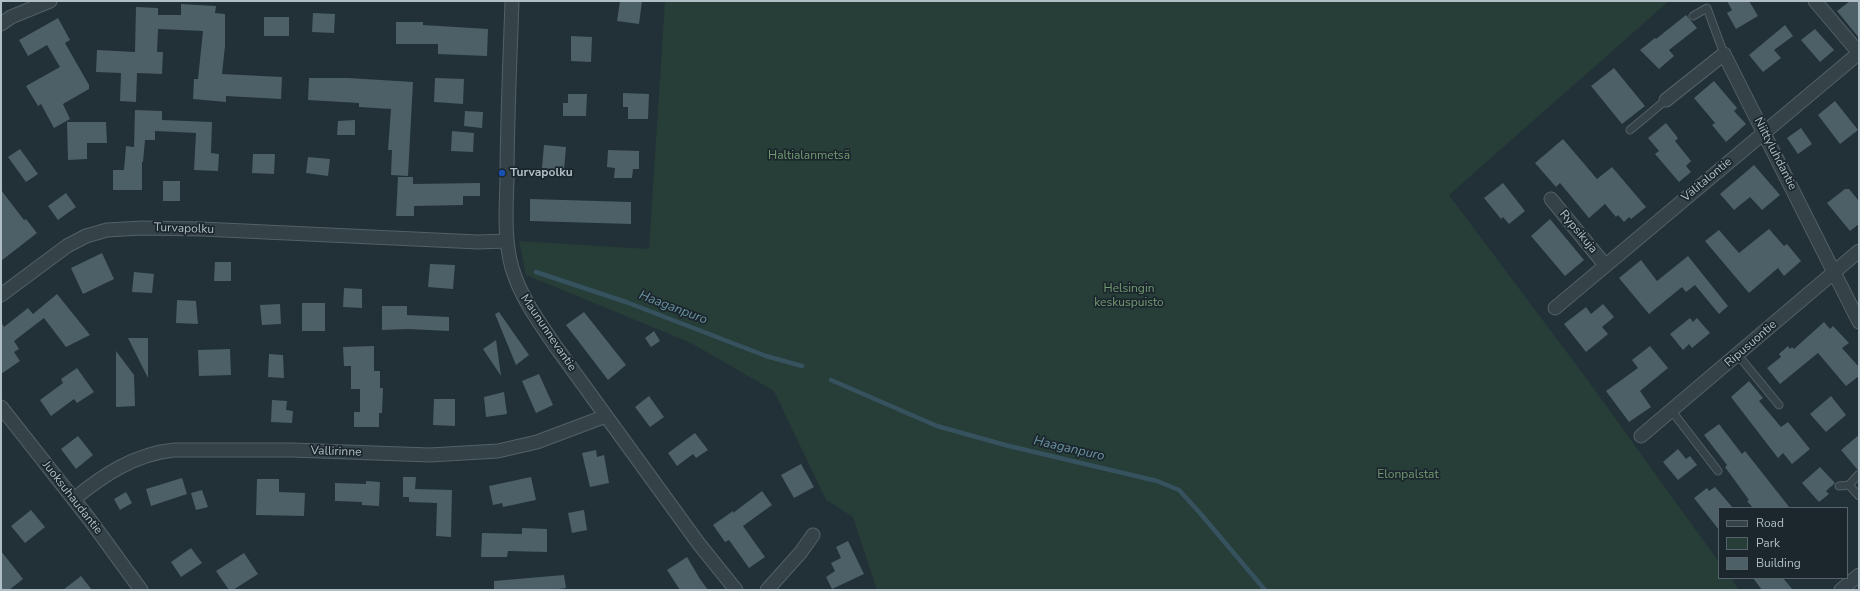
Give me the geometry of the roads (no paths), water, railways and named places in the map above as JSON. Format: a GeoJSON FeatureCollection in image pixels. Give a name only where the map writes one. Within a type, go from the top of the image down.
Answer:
{"type":"FeatureCollection","features":[{"type":"Feature","properties":{"kind":"street"},"geometry":{"type":"LineString","coordinates":[[1,24],[11,17],[50,1]]}},
{"type":"Feature","properties":{"kind":"street","name":"Maununnevantie"},"geometry":{"type":"LineString","coordinates":[[512,1],[506,241],[512,267],[521,293],[538,321],[606,416],[699,544],[736,590]]}},
{"type":"Feature","properties":{"kind":"street"},"geometry":{"type":"LineString","coordinates":[[1815,1],[1859,53]]}},
{"type":"Feature","properties":{"kind":"street","name":"Välitalontie"},"geometry":{"type":"LineString","coordinates":[[1555,308],[1859,53]]}},
{"type":"Feature","properties":{"kind":"street"},"geometry":{"type":"LineString","coordinates":[[1666,100],[1724,54]]}},
{"type":"Feature","properties":{"kind":"street","name":"Niittyluhdantie"},"geometry":{"type":"LineString","coordinates":[[1724,54],[1859,322]]}},
{"type":"Feature","properties":{"kind":"street","name":"Rypsikuja"},"geometry":{"type":"LineString","coordinates":[[1551,199],[1605,265]]}},
{"type":"Feature","properties":{"kind":"street","name":"Turvapolku"},"geometry":{"type":"LineString","coordinates":[[1,295],[67,246],[86,236],[107,230],[142,228],[187,229],[478,242],[506,241]]}},
{"type":"Feature","properties":{"kind":"street","name":"Ripusuontie"},"geometry":{"type":"LineString","coordinates":[[1641,436],[1859,251]]}},
{"type":"Feature","properties":{"kind":"street","name":"Juoksuhaudantie"},"geometry":{"type":"LineString","coordinates":[[1,407],[74,499],[141,590]]}},
{"type":"Feature","properties":{"kind":"street","name":"Vallirinne"},"geometry":{"type":"LineString","coordinates":[[74,499],[110,473],[140,457],[159,452],[174,450],[292,450],[430,455],[498,451],[530,444],[606,416]]}},
{"type":"Feature","properties":{"kind":"street"},"geometry":{"type":"LineString","coordinates":[[767,590],[801,552],[813,535]]}},
{"type":"Feature","properties":{"kind":"street"},"geometry":{"type":"LineString","coordinates":[[1841,590],[1853,576]]}},
{"type":"Feature","properties":{"kind":"lane"},"geometry":{"type":"LineString","coordinates":[[1693,16],[1707,8],[1724,54]]}},
{"type":"Feature","properties":{"kind":"lane"},"geometry":{"type":"LineString","coordinates":[[1630,130],[1666,100]]}},
{"type":"Feature","properties":{"kind":"lane"},"geometry":{"type":"LineString","coordinates":[[1738,355],[1779,405]]}},
{"type":"Feature","properties":{"kind":"lane"},"geometry":{"type":"LineString","coordinates":[[1671,410],[1718,471]]}},
{"type":"Feature","properties":{"kind":"lane"},"geometry":{"type":"LineString","coordinates":[[1839,486],[1849,484],[1859,474]]}},
{"type":"Feature","properties":{"kind":"lane"},"geometry":{"type":"LineString","coordinates":[[1849,484],[1859,496]]}},
{"type":"Feature","properties":{"kind":"waterway","name":"Haaganpuro"},"geometry":{"type":"LineString","coordinates":[[536,272],[626,302],[766,356],[802,366]]}},
{"type":"Feature","properties":{"kind":"waterway","name":"Haaganpuro"},"geometry":{"type":"LineString","coordinates":[[831,380],[937,426],[1009,446],[1157,481],[1179,490],[1265,590]]}},
{"type":"Feature","properties":{"kind":"place","name":"Turvapolku"},"geometry":{"type":"Point","coordinates":[502,173]}},
{"type":"Feature","properties":{"kind":"park label","name":"Haltialanmetsä"},"geometry":{"type":"Point","coordinates":[809,156]}},
{"type":"Feature","properties":{"kind":"park label","name":"Helsingin keskuspuisto"},"geometry":{"type":"Point","coordinates":[1129,296]}},
{"type":"Feature","properties":{"kind":"park label","name":"Elonpalstat"},"geometry":{"type":"Point","coordinates":[1408,475]}}]}
